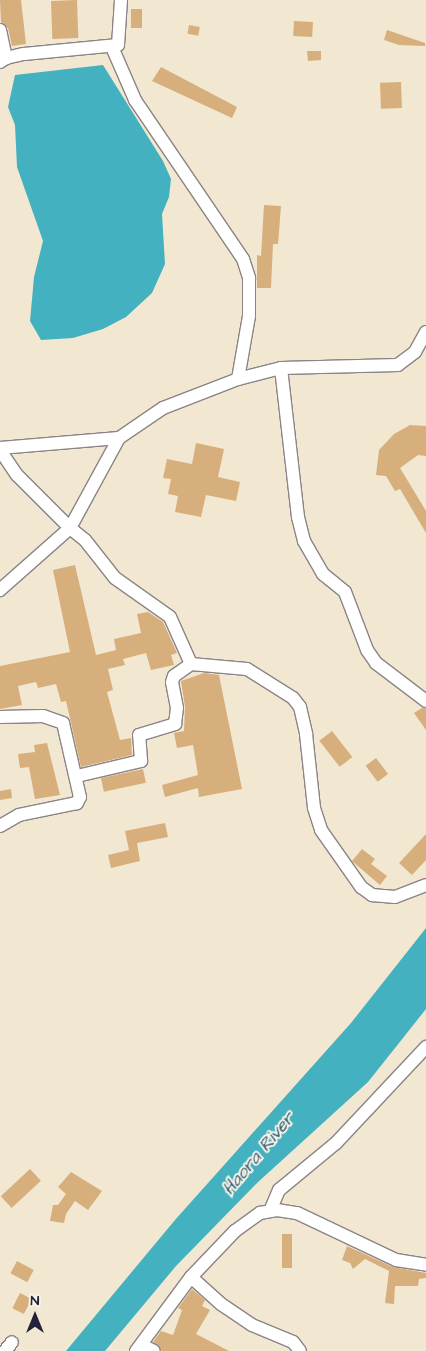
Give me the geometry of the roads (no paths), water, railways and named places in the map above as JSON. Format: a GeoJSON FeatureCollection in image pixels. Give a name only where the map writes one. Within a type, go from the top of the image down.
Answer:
{"type":"FeatureCollection","features":[{"type":"Feature","properties":{"kind":"street"},"geometry":{"type":"LineString","coordinates":[[0,30],[3,60],[112,47],[120,41],[121,0]]}},
{"type":"Feature","properties":{"kind":"street"},"geometry":{"type":"LineString","coordinates":[[112,47],[136,100],[243,259],[250,278],[249,316],[238,379]]}},
{"type":"Feature","properties":{"kind":"street"},"geometry":{"type":"LineString","coordinates":[[0,590],[70,528],[119,438],[163,408],[238,379],[281,368],[398,365],[415,352],[426,332]]}},
{"type":"Feature","properties":{"kind":"street"},"geometry":{"type":"LineString","coordinates":[[281,368],[298,517],[304,541],[323,574],[345,592],[367,650],[376,663],[426,701]]}},
{"type":"Feature","properties":{"kind":"street"},"geometry":{"type":"LineString","coordinates":[[119,438],[0,449],[17,475],[70,528],[85,540],[115,578],[170,617],[191,664]]}},
{"type":"Feature","properties":{"kind":"street"},"geometry":{"type":"LineString","coordinates":[[77,776],[141,761],[139,736],[175,724],[177,708],[172,682],[174,676],[191,664],[247,669],[274,684],[300,707],[321,830],[361,887],[372,895],[395,897],[426,885]]}},
{"type":"Feature","properties":{"kind":"street"},"geometry":{"type":"LineString","coordinates":[[0,717],[43,716],[63,722],[77,776],[80,797],[77,803],[19,815],[0,826]]}},
{"type":"Feature","properties":{"kind":"street"},"geometry":{"type":"LineString","coordinates":[[270,1211],[278,1190],[336,1144],[426,1047]]}},
{"type":"Feature","properties":{"kind":"street"},"geometry":{"type":"LineString","coordinates":[[154,1351],[139,1348],[191,1277],[235,1231],[253,1217],[270,1211],[297,1213],[396,1260],[426,1266]]}},
{"type":"Feature","properties":{"kind":"street"},"geometry":{"type":"LineString","coordinates":[[191,1277],[221,1304],[252,1325],[293,1342],[300,1351]]}},
{"type":"Feature","properties":{"kind":"water"},"geometry":{"type":"Polygon","coordinates":[[[103,65],[163,161],[171,179],[169,197],[162,214],[165,264],[152,293],[126,317],[103,329],[73,338],[41,340],[30,321],[34,277],[43,241],[17,167],[15,125],[8,107],[15,75],[103,65]]]}},
{"type":"Feature","properties":{"kind":"water","name":"Haora River"},"geometry":{"type":"Polygon","coordinates":[[[426,928],[426,1009],[368,1082],[257,1183],[176,1266],[105,1351],[66,1351],[175,1220],[351,1023],[426,928]]]}}]}
